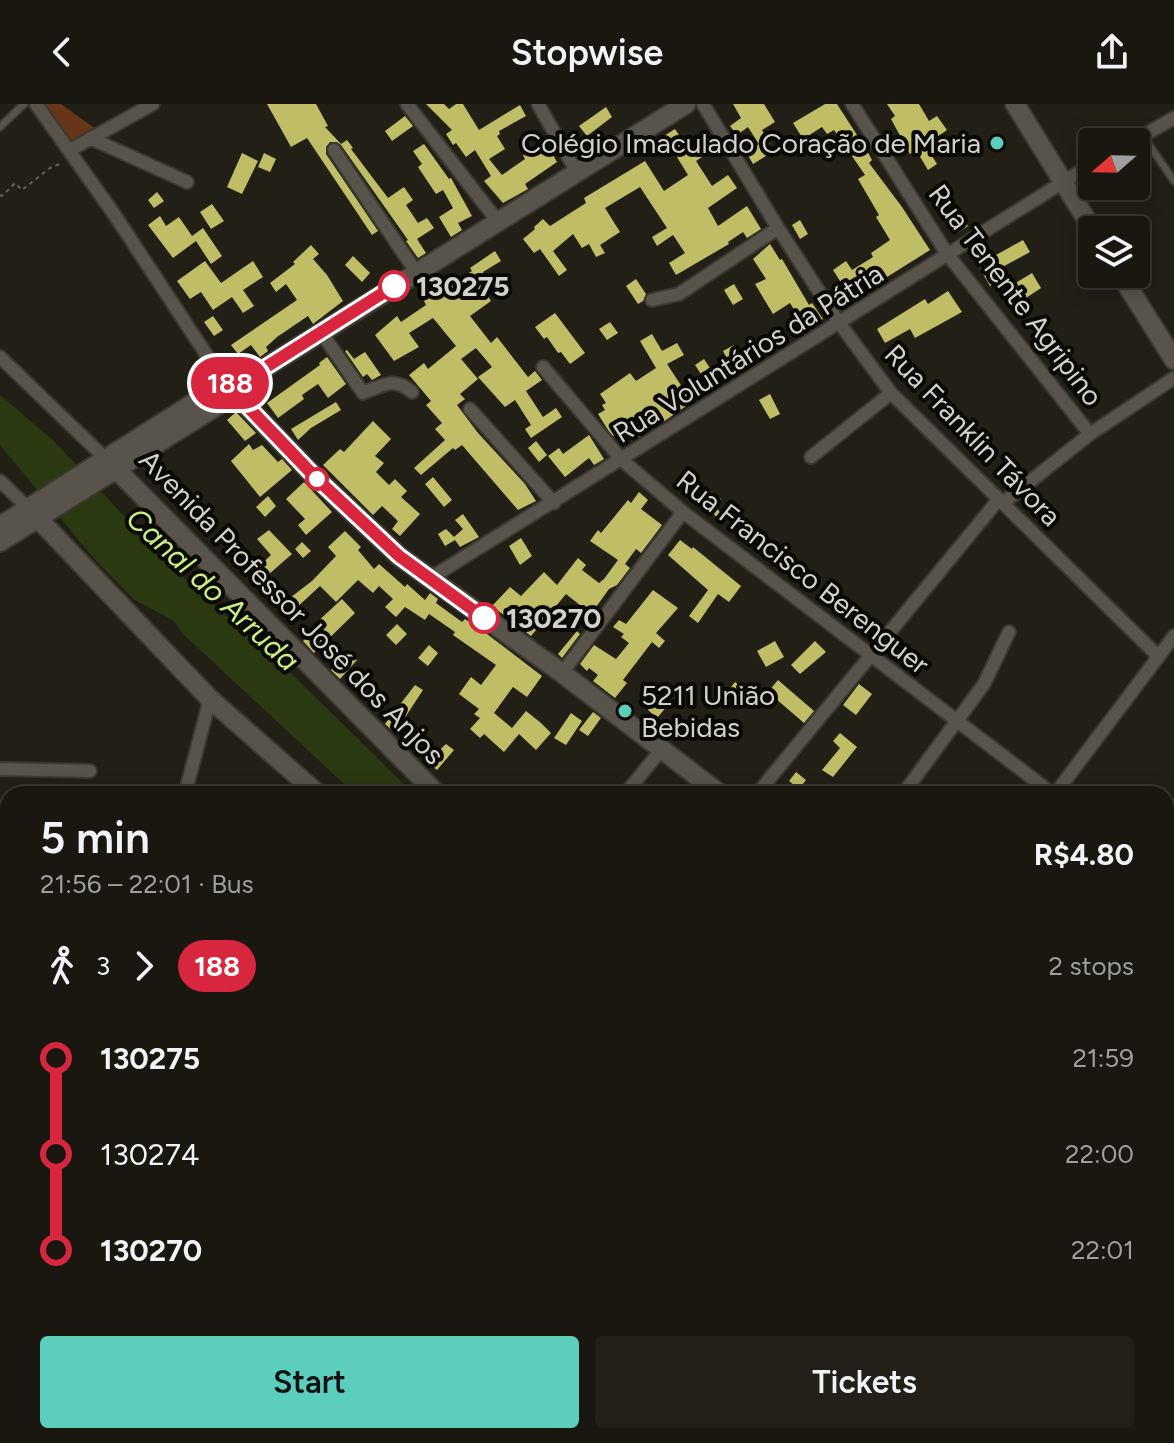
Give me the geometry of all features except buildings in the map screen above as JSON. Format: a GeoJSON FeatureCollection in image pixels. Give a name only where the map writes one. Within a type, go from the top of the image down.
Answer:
{"type":"FeatureCollection","features":[{"type":"Feature","properties":{"kind":"main road"},"geometry":{"type":"LineString","coordinates":[[0,526],[37,510],[105,469],[686,104]]}},
{"type":"Feature","properties":{"kind":"main road"},"geometry":{"type":"LineString","coordinates":[[1023,107],[1084,216]]}},
{"type":"Feature","properties":{"kind":"main road"},"geometry":{"type":"LineString","coordinates":[[1129,288],[1174,360]]}},
{"type":"Feature","properties":{"kind":"main road"},"geometry":{"type":"LineString","coordinates":[[235,386],[364,525],[429,579],[562,673],[710,786]]}},
{"type":"Feature","properties":{"kind":"main road","name":"Avenida Professor José dos Anjos"},"geometry":{"type":"LineString","coordinates":[[105,469],[215,572],[429,786]]}},
{"type":"Feature","properties":{"kind":"main road"},"geometry":{"type":"LineString","coordinates":[[0,542],[37,510]]}},
{"type":"Feature","properties":{"kind":"main road"},"geometry":{"type":"LineString","coordinates":[[37,510],[210,699],[309,786]]}},
{"type":"Feature","properties":{"kind":"street"},"geometry":{"type":"LineString","coordinates":[[36,104],[235,386]]}},
{"type":"Feature","properties":{"kind":"street"},"geometry":{"type":"LineString","coordinates":[[72,153],[90,138],[153,104]]}},
{"type":"Feature","properties":{"kind":"street"},"geometry":{"type":"LineString","coordinates":[[407,104],[499,223]]}},
{"type":"Feature","properties":{"kind":"street"},"geometry":{"type":"LineString","coordinates":[[538,104],[578,174]]}},
{"type":"Feature","properties":{"kind":"street","name":"Rua Franklin Távora"},"geometry":{"type":"LineString","coordinates":[[703,104],[840,324],[891,393],[1158,656]]}},
{"type":"Feature","properties":{"kind":"street","name":"Rua Tenente Agripino"},"geometry":{"type":"LineString","coordinates":[[852,104],[948,255],[1090,434]]}},
{"type":"Feature","properties":{"kind":"street"},"geometry":{"type":"LineString","coordinates":[[1150,132],[1174,118]]}},
{"type":"Feature","properties":{"kind":"street"},"geometry":{"type":"LineString","coordinates":[[90,138],[187,182]]}},
{"type":"Feature","properties":{"kind":"street"},"geometry":{"type":"LineString","coordinates":[[334,150],[416,272]]}},
{"type":"Feature","properties":{"kind":"street","name":"Rua Voluntários da Pátria"},"geometry":{"type":"LineString","coordinates":[[429,579],[1078,172]]}},
{"type":"Feature","properties":{"kind":"street"},"geometry":{"type":"LineString","coordinates":[[652,300],[679,294],[778,228]]}},
{"type":"Feature","properties":{"kind":"street"},"geometry":{"type":"LineString","coordinates":[[321,332],[363,393],[388,383],[401,383],[412,392]]}},
{"type":"Feature","properties":{"kind":"street"},"geometry":{"type":"LineString","coordinates":[[0,357],[105,469]]}},
{"type":"Feature","properties":{"kind":"street","name":"Rua Francisco Berenguer"},"geometry":{"type":"LineString","coordinates":[[543,367],[622,460],[683,512],[1043,786]]}},
{"type":"Feature","properties":{"kind":"street"},"geometry":{"type":"LineString","coordinates":[[763,786],[870,654],[1001,501],[1090,434],[1174,378]]}},
{"type":"Feature","properties":{"kind":"street"},"geometry":{"type":"LineString","coordinates":[[811,457],[891,393]]}},
{"type":"Feature","properties":{"kind":"street"},"geometry":{"type":"LineString","coordinates":[[470,409],[554,503]]}},
{"type":"Feature","properties":{"kind":"street"},"geometry":{"type":"LineString","coordinates":[[0,481],[37,510]]}},
{"type":"Feature","properties":{"kind":"street"},"geometry":{"type":"LineString","coordinates":[[562,673],[683,512]]}},
{"type":"Feature","properties":{"kind":"street"},"geometry":{"type":"LineString","coordinates":[[909,786],[984,684],[1009,632]]}},
{"type":"Feature","properties":{"kind":"street"},"geometry":{"type":"LineString","coordinates":[[1060,786],[1174,636]]}},
{"type":"Feature","properties":{"kind":"street"},"geometry":{"type":"LineString","coordinates":[[187,786],[210,699]]}},
{"type":"Feature","properties":{"kind":"street"},"geometry":{"type":"LineString","coordinates":[[632,786],[662,749]]}},
{"type":"Feature","properties":{"kind":"street"},"geometry":{"type":"LineString","coordinates":[[0,769],[90,771]]}},
{"type":"Feature","properties":{"kind":"lane"},"geometry":{"type":"LineString","coordinates":[[0,127],[24,104]]}},
{"type":"Feature","properties":{"kind":"lane"},"geometry":{"type":"LineString","coordinates":[[1150,154],[1174,181]]}},
{"type":"Feature","properties":{"kind":"path"},"geometry":{"type":"LineString","coordinates":[[0,195],[15,183],[22,190],[72,153]]}},
{"type":"Feature","properties":{"kind":"shaded area"},"geometry":{"type":"Polygon","coordinates":[[[39,104],[61,104],[97,130],[73,142],[65,139],[39,104]]]}},
{"type":"Feature","properties":{"kind":"shaded area"},"geometry":{"type":"Polygon","coordinates":[[[0,395],[54,441],[169,564],[294,676],[406,786],[346,786],[183,634],[174,621],[133,599],[91,555],[0,445],[0,395]]]}},
{"type":"Feature","properties":{"kind":"bus line","name":"188"},"geometry":{"type":"LineString","coordinates":[[394,286],[244,381],[225,383],[364,525],[399,556],[484,618]]}},
{"type":"Feature","properties":{"kind":"place","name":"Colégio Imaculado Coração de Maria"},"geometry":{"type":"Point","coordinates":[997,143]}},
{"type":"Feature","properties":{"kind":"place","name":"130275"},"geometry":{"type":"Point","coordinates":[394,286]}},
{"type":"Feature","properties":{"kind":"place","name":"130270"},"geometry":{"type":"Point","coordinates":[484,618]}},
{"type":"Feature","properties":{"kind":"place","name":"5211 União Bebidas"},"geometry":{"type":"Point","coordinates":[625,711]}},
{"type":"Feature","properties":{"kind":"water label","name":"Canal do Arruda"},"geometry":{"type":"Point","coordinates":[213,589]}}]}
